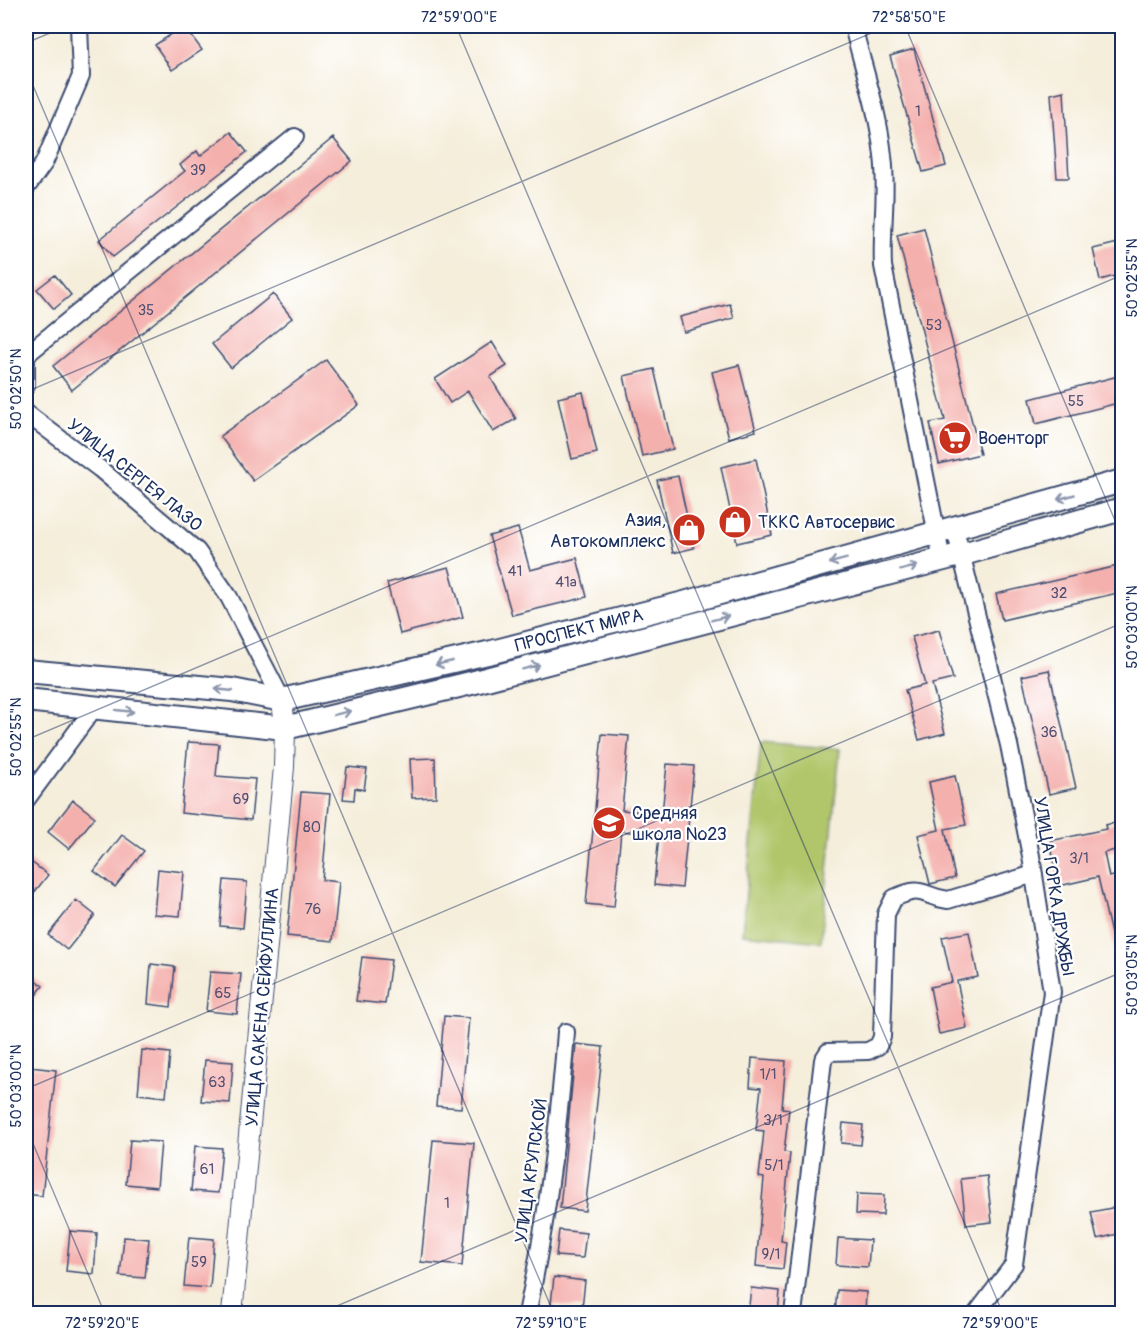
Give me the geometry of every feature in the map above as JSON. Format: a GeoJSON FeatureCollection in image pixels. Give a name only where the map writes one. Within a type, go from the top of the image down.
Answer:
{"type":"FeatureCollection","features":[{"type":"Feature","properties":{"kind":"main road","name":"ПРОСПЕКТ МИРА"},"geometry":{"type":"LineString","coordinates":[[26,671],[232,690],[282,700],[492,652],[946,532],[1122,481]]}},
{"type":"Feature","properties":{"kind":"main road","name":"ПРОСПЕКТ МИРА"},"geometry":{"type":"LineString","coordinates":[[26,700],[285,728],[471,683],[952,557],[1122,509]]}},
{"type":"Feature","properties":{"kind":"street"},"geometry":{"type":"LineString","coordinates":[[26,188],[44,163],[81,76],[79,26]]}},
{"type":"Feature","properties":{"kind":"street","name":"УЛИЦА ГОРКА ДРУЖБЫ"},"geometry":{"type":"LineString","coordinates":[[853,26],[883,153],[887,198],[881,234],[883,266],[952,557],[1009,745],[1034,874],[1052,992],[1014,1264],[976,1314]]}},
{"type":"Feature","properties":{"kind":"street"},"geometry":{"type":"LineString","coordinates":[[26,386],[26,353],[295,137]]}},
{"type":"Feature","properties":{"kind":"street","name":"УЛИЦА СЕРГЕЯ ЛАЗО"},"geometry":{"type":"LineString","coordinates":[[26,413],[100,469],[197,551],[229,597],[282,700]]}},
{"type":"Feature","properties":{"kind":"street","name":"УЛИЦА САКЕНА СЕЙФУЛЛИНА"},"geometry":{"type":"LineString","coordinates":[[232,1314],[285,728],[282,700]]}},
{"type":"Feature","properties":{"kind":"street"},"geometry":{"type":"LineString","coordinates":[[26,800],[94,708]]}},
{"type":"Feature","properties":{"kind":"street"},"geometry":{"type":"LineString","coordinates":[[794,1314],[819,1076],[823,1060],[828,1052],[868,1051],[878,1046],[882,1037],[886,914],[894,898],[909,891],[924,891],[936,898],[948,900],[1034,874]]}},
{"type":"Feature","properties":{"kind":"street","name":"УЛИЦА КРУПСКОЙ"},"geometry":{"type":"LineString","coordinates":[[527,1314],[545,1232],[559,1128],[566,1032]]}},
{"type":"Feature","properties":{"kind":"green space"},"geometry":{"type":"Polygon","coordinates":[[[761,742],[840,749],[821,942],[742,934],[761,742]]]}},
{"type":"Feature","properties":{"kind":"building"},"geometry":{"type":"Polygon","coordinates":[[[184,26],[202,50],[172,70],[155,45],[184,26]]]}},
{"type":"Feature","properties":{"kind":"building"},"geometry":{"type":"Polygon","coordinates":[[[914,49],[946,166],[923,172],[890,56],[914,49]]]}},
{"type":"Feature","properties":{"kind":"building"},"geometry":{"type":"Polygon","coordinates":[[[1064,91],[1069,178],[1057,178],[1051,94],[1064,91]]]}},
{"type":"Feature","properties":{"kind":"building"},"geometry":{"type":"Polygon","coordinates":[[[231,132],[247,152],[113,257],[99,240],[185,171],[180,165],[197,151],[200,156],[231,132]]]}},
{"type":"Feature","properties":{"kind":"building"},"geometry":{"type":"Polygon","coordinates":[[[333,138],[352,161],[72,390],[53,366],[333,138]]]}},
{"type":"Feature","properties":{"kind":"building"},"geometry":{"type":"Polygon","coordinates":[[[924,228],[980,454],[939,464],[930,423],[945,420],[897,235],[924,228]]]}},
{"type":"Feature","properties":{"kind":"building"},"geometry":{"type":"Polygon","coordinates":[[[1122,242],[1122,274],[1100,280],[1093,249],[1122,242]]]}},
{"type":"Feature","properties":{"kind":"building"},"geometry":{"type":"Polygon","coordinates":[[[55,275],[71,295],[54,309],[37,289],[55,275]]]}},
{"type":"Feature","properties":{"kind":"building"},"geometry":{"type":"Polygon","coordinates":[[[273,294],[292,318],[231,368],[212,344],[273,294]]]}},
{"type":"Feature","properties":{"kind":"building"},"geometry":{"type":"Polygon","coordinates":[[[730,304],[734,318],[684,332],[680,317],[730,304]]]}},
{"type":"Feature","properties":{"kind":"building"},"geometry":{"type":"Polygon","coordinates":[[[492,342],[507,366],[490,377],[516,419],[493,432],[468,391],[450,403],[435,379],[492,342]]]}},
{"type":"Feature","properties":{"kind":"building"},"geometry":{"type":"Polygon","coordinates":[[[326,360],[359,405],[253,481],[220,436],[326,360]]]}},
{"type":"Feature","properties":{"kind":"building"},"geometry":{"type":"Polygon","coordinates":[[[739,365],[756,431],[729,438],[712,372],[739,365]]]}},
{"type":"Feature","properties":{"kind":"building"},"geometry":{"type":"Polygon","coordinates":[[[654,369],[673,449],[642,456],[624,376],[654,369]]]}},
{"type":"Feature","properties":{"kind":"building"},"geometry":{"type":"Polygon","coordinates":[[[1122,375],[1122,402],[1036,424],[1030,399],[1122,375]]]}},
{"type":"Feature","properties":{"kind":"building"},"geometry":{"type":"Polygon","coordinates":[[[583,392],[597,453],[572,459],[558,398],[583,392]]]}},
{"type":"Feature","properties":{"kind":"building"},"geometry":{"type":"Polygon","coordinates":[[[756,459],[772,535],[737,543],[721,467],[756,459]]]}},
{"type":"Feature","properties":{"kind":"building"},"geometry":{"type":"Polygon","coordinates":[[[678,476],[694,548],[673,553],[657,480],[678,476]]]}},
{"type":"Feature","properties":{"kind":"building"},"geometry":{"type":"Polygon","coordinates":[[[518,528],[530,570],[577,558],[587,597],[512,615],[489,536],[518,528]]]}},
{"type":"Feature","properties":{"kind":"building"},"geometry":{"type":"Polygon","coordinates":[[[1122,565],[1122,592],[1002,620],[996,594],[1122,565]]]}},
{"type":"Feature","properties":{"kind":"building"},"geometry":{"type":"Polygon","coordinates":[[[449,567],[463,617],[400,634],[387,583],[449,567]]]}},
{"type":"Feature","properties":{"kind":"building"},"geometry":{"type":"Polygon","coordinates":[[[939,630],[953,679],[932,684],[945,733],[919,740],[905,690],[925,685],[912,637],[939,630]]]}},
{"type":"Feature","properties":{"kind":"building"},"geometry":{"type":"Polygon","coordinates":[[[1049,670],[1076,788],[1049,794],[1022,676],[1049,670]]]}},
{"type":"Feature","properties":{"kind":"building"},"geometry":{"type":"Polygon","coordinates":[[[602,734],[629,736],[622,810],[662,814],[667,764],[694,766],[682,888],[654,885],[659,835],[621,831],[614,907],[586,904],[602,734]]]}},
{"type":"Feature","properties":{"kind":"building"},"geometry":{"type":"Polygon","coordinates":[[[188,742],[219,744],[216,776],[255,779],[251,820],[181,813],[188,742]]]}},
{"type":"Feature","properties":{"kind":"building"},"geometry":{"type":"Polygon","coordinates":[[[435,758],[436,797],[412,798],[410,759],[435,758]]]}},
{"type":"Feature","properties":{"kind":"building"},"geometry":{"type":"Polygon","coordinates":[[[347,767],[367,769],[364,790],[355,788],[354,800],[343,799],[347,767]]]}},
{"type":"Feature","properties":{"kind":"building"},"geometry":{"type":"Polygon","coordinates":[[[955,776],[966,825],[945,829],[955,878],[930,884],[918,835],[939,830],[929,782],[955,776]]]}},
{"type":"Feature","properties":{"kind":"building"},"geometry":{"type":"Polygon","coordinates":[[[301,792],[330,794],[322,880],[339,882],[333,941],[287,936],[301,792]]]}},
{"type":"Feature","properties":{"kind":"building"},"geometry":{"type":"Polygon","coordinates":[[[73,800],[95,817],[69,849],[48,832],[73,800]]]}},
{"type":"Feature","properties":{"kind":"building"},"geometry":{"type":"Polygon","coordinates":[[[1122,821],[1122,848],[1104,853],[1109,877],[1122,874],[1122,964],[1118,965],[1098,877],[1059,886],[1050,841],[1106,829],[1105,825],[1122,821]]]}},
{"type":"Feature","properties":{"kind":"building"},"geometry":{"type":"Polygon","coordinates":[[[122,835],[144,851],[115,887],[94,871],[122,835]]]}},
{"type":"Feature","properties":{"kind":"building"},"geometry":{"type":"Polygon","coordinates":[[[26,858],[48,875],[26,903],[26,858]]]}},
{"type":"Feature","properties":{"kind":"building"},"geometry":{"type":"Polygon","coordinates":[[[158,869],[184,872],[180,916],[154,914],[158,869]]]}},
{"type":"Feature","properties":{"kind":"building"},"geometry":{"type":"Polygon","coordinates":[[[224,880],[247,882],[243,928],[220,926],[224,880]]]}},
{"type":"Feature","properties":{"kind":"building"},"geometry":{"type":"Polygon","coordinates":[[[76,900],[95,915],[67,950],[48,935],[76,900]]]}},
{"type":"Feature","properties":{"kind":"building"},"geometry":{"type":"Polygon","coordinates":[[[969,932],[978,977],[957,981],[967,1028],[939,1034],[930,987],[952,982],[942,937],[969,932]]]}},
{"type":"Feature","properties":{"kind":"building"},"geometry":{"type":"Polygon","coordinates":[[[362,957],[391,960],[385,1004],[356,1001],[362,957]]]}},
{"type":"Feature","properties":{"kind":"building"},"geometry":{"type":"Polygon","coordinates":[[[151,964],[175,967],[171,1007],[148,1004],[151,964]]]}},
{"type":"Feature","properties":{"kind":"building"},"geometry":{"type":"Polygon","coordinates":[[[26,972],[43,986],[26,1008],[26,972]]]}},
{"type":"Feature","properties":{"kind":"building"},"geometry":{"type":"Polygon","coordinates":[[[210,972],[241,974],[237,1014],[206,1011],[210,972]]]}},
{"type":"Feature","properties":{"kind":"building"},"geometry":{"type":"Polygon","coordinates":[[[444,1016],[469,1018],[461,1108],[436,1106],[444,1016]]]}},
{"type":"Feature","properties":{"kind":"building"},"geometry":{"type":"Polygon","coordinates":[[[576,1044],[603,1047],[585,1211],[560,1208],[576,1044]]]}},
{"type":"Feature","properties":{"kind":"building"},"geometry":{"type":"Polygon","coordinates":[[[142,1050],[170,1053],[166,1097],[138,1094],[142,1050]]]}},
{"type":"Feature","properties":{"kind":"building"},"geometry":{"type":"Polygon","coordinates":[[[752,1058],[786,1061],[782,1108],[789,1109],[784,1152],[790,1153],[781,1241],[786,1242],[783,1269],[756,1266],[764,1178],[759,1177],[764,1131],[756,1130],[761,1088],[750,1087],[752,1058]]]}},
{"type":"Feature","properties":{"kind":"building"},"geometry":{"type":"Polygon","coordinates":[[[205,1060],[233,1062],[230,1103],[201,1101],[205,1060]]]}},
{"type":"Feature","properties":{"kind":"building"},"geometry":{"type":"Polygon","coordinates":[[[30,1067],[56,1070],[42,1196],[26,1194],[26,1108],[30,1067]]]}},
{"type":"Feature","properties":{"kind":"building"},"geometry":{"type":"Polygon","coordinates":[[[843,1123],[863,1125],[861,1145],[841,1143],[843,1123]]]}},
{"type":"Feature","properties":{"kind":"building"},"geometry":{"type":"Polygon","coordinates":[[[130,1140],[161,1142],[157,1187],[126,1184],[130,1140]]]}},
{"type":"Feature","properties":{"kind":"building"},"geometry":{"type":"Polygon","coordinates":[[[433,1140],[474,1143],[462,1266],[421,1262],[433,1140]]]}},
{"type":"Feature","properties":{"kind":"building"},"geometry":{"type":"Polygon","coordinates":[[[195,1146],[222,1148],[218,1193],[191,1191],[195,1146]]]}},
{"type":"Feature","properties":{"kind":"building"},"geometry":{"type":"Polygon","coordinates":[[[987,1176],[992,1222],[966,1225],[961,1179],[987,1176]]]}},
{"type":"Feature","properties":{"kind":"building"},"geometry":{"type":"Polygon","coordinates":[[[857,1194],[884,1195],[883,1215],[856,1214],[857,1194]]]}},
{"type":"Feature","properties":{"kind":"building"},"geometry":{"type":"Polygon","coordinates":[[[1122,1206],[1122,1233],[1097,1239],[1091,1212],[1122,1206]]]}},
{"type":"Feature","properties":{"kind":"building"},"geometry":{"type":"Polygon","coordinates":[[[559,1230],[586,1233],[583,1258],[556,1256],[559,1230]]]}},
{"type":"Feature","properties":{"kind":"building"},"geometry":{"type":"Polygon","coordinates":[[[70,1231],[97,1233],[94,1274],[66,1271],[70,1231]]]}},
{"type":"Feature","properties":{"kind":"building"},"geometry":{"type":"Polygon","coordinates":[[[124,1237],[149,1239],[145,1278],[120,1276],[124,1237]]]}},
{"type":"Feature","properties":{"kind":"building"},"geometry":{"type":"Polygon","coordinates":[[[189,1237],[214,1239],[210,1288],[184,1286],[189,1237]]]}},
{"type":"Feature","properties":{"kind":"building"},"geometry":{"type":"Polygon","coordinates":[[[838,1238],[870,1240],[868,1267],[836,1265],[838,1238]]]}},
{"type":"Feature","properties":{"kind":"building"},"geometry":{"type":"Polygon","coordinates":[[[554,1277],[585,1281],[582,1308],[551,1304],[554,1277]]]}},
{"type":"Feature","properties":{"kind":"building"},"geometry":{"type":"Polygon","coordinates":[[[751,1288],[780,1291],[778,1314],[748,1314],[751,1288]]]}},
{"type":"Feature","properties":{"kind":"building"},"geometry":{"type":"Polygon","coordinates":[[[837,1290],[866,1292],[865,1314],[835,1314],[837,1290]]]}},
{"type":"Feature","properties":{"kind":"place","name":"Военторг"},"geometry":{"type":"Point","coordinates":[955,438]}},
{"type":"Feature","properties":{"kind":"place","name":"ТККС Автосервис"},"geometry":{"type":"Point","coordinates":[735,522]}},
{"type":"Feature","properties":{"kind":"place","name":"Азия, Автокомплекс"},"geometry":{"type":"Point","coordinates":[689,530]}},
{"type":"Feature","properties":{"kind":"place","name":"Средняя школа №23"},"geometry":{"type":"Point","coordinates":[609,823]}}]}
